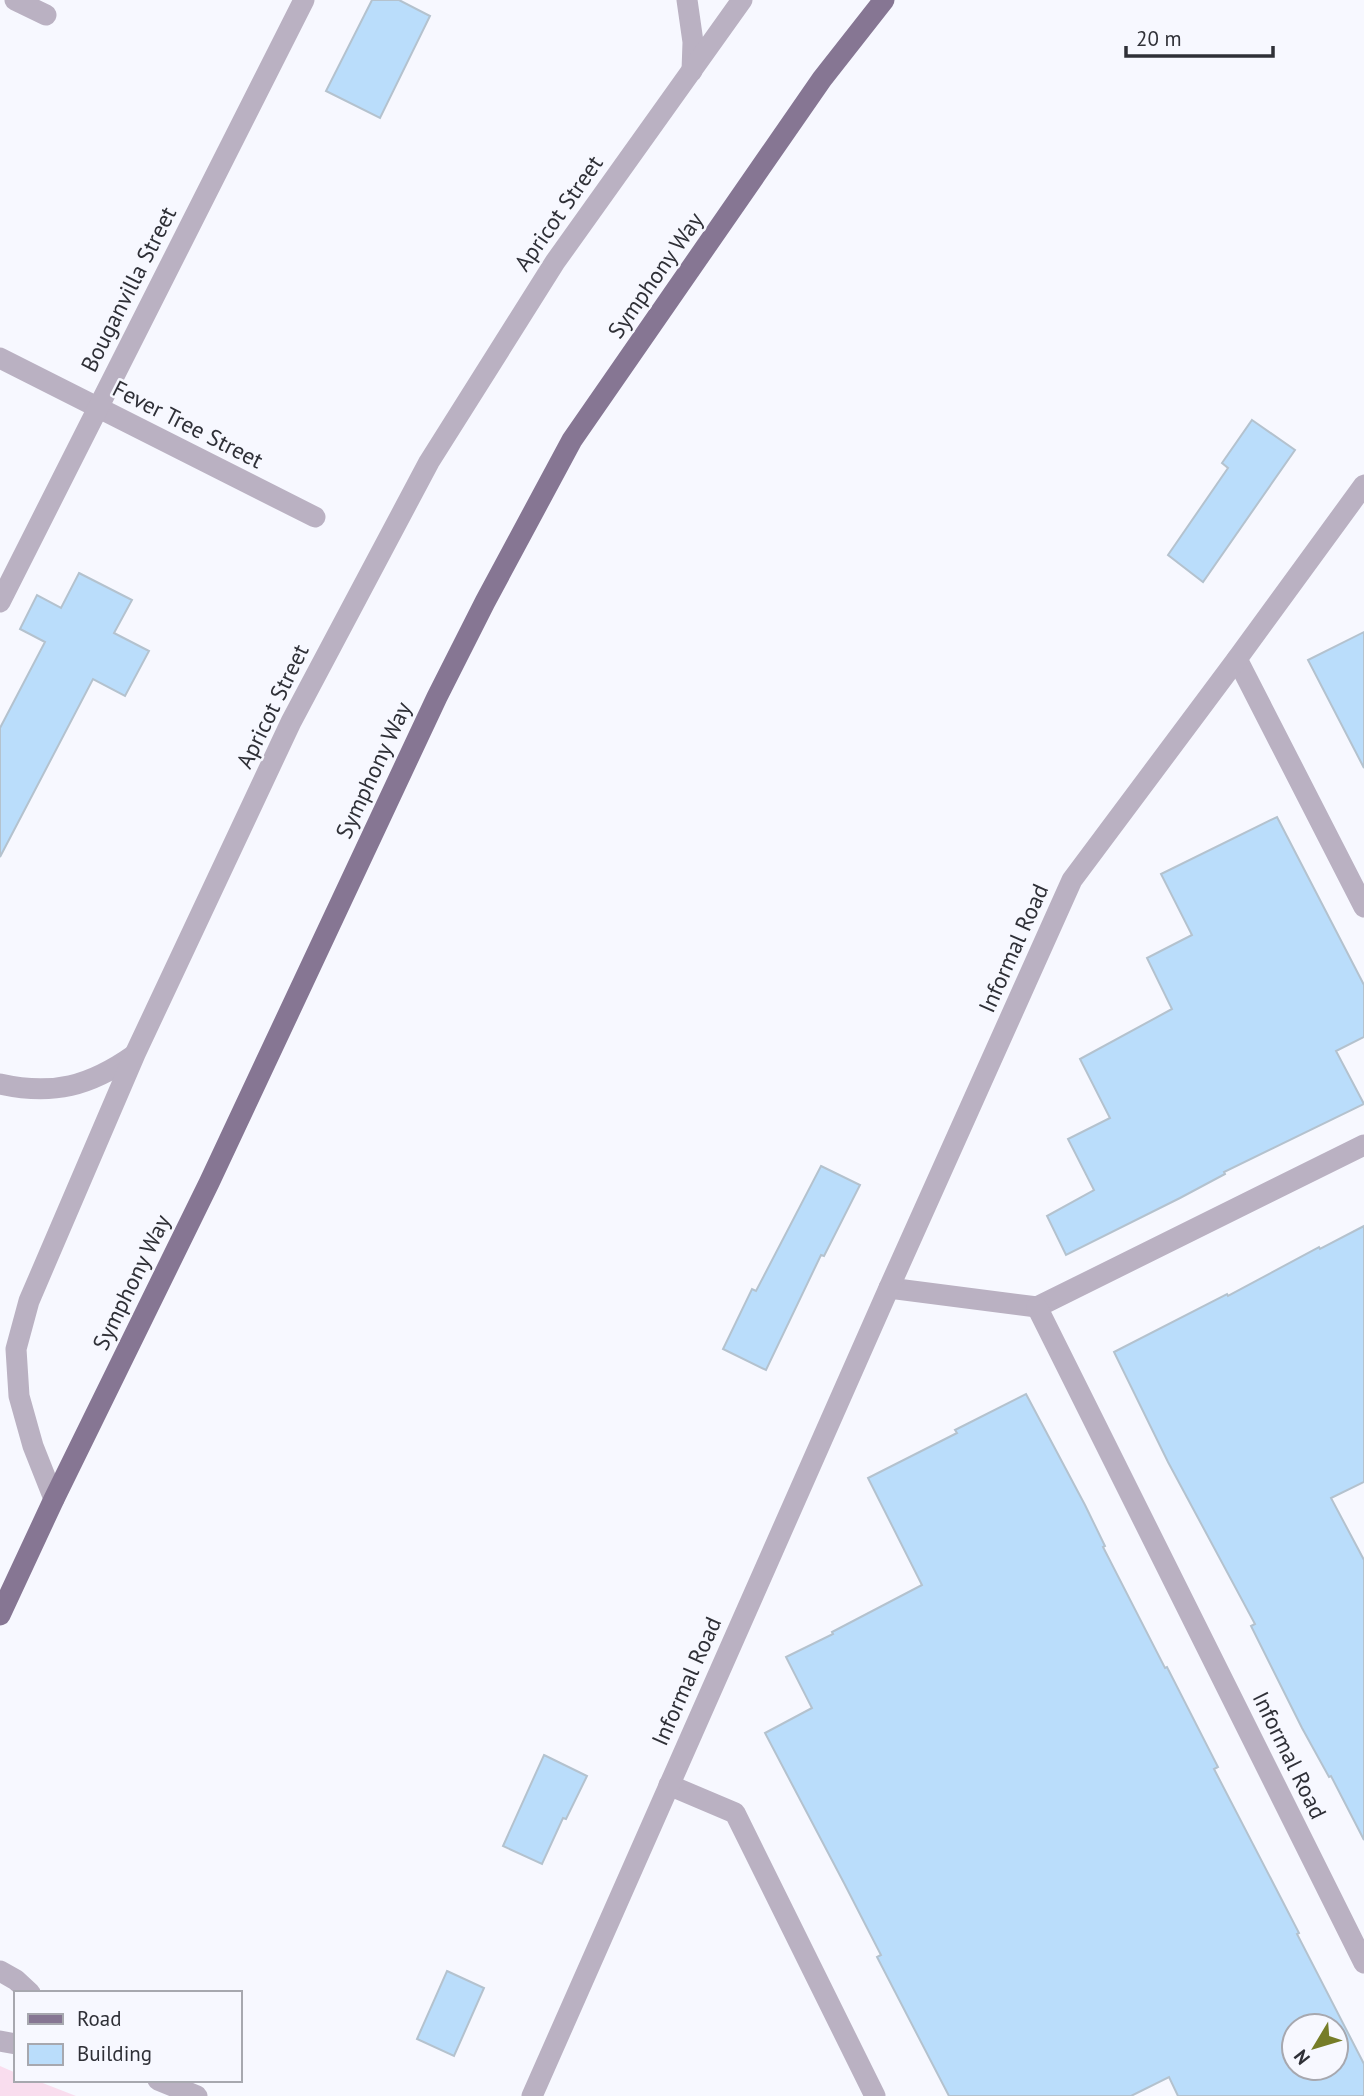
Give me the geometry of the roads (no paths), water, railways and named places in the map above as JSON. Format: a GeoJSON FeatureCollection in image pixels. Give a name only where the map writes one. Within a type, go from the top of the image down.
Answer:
{"type":"FeatureCollection","features":[{"type":"Feature","properties":{"kind":"main road","name":"Symphony Way"},"geometry":{"type":"LineString","coordinates":[[0,1615],[209,1183],[437,697],[572,440],[822,79],[884,0]]}},
{"type":"Feature","properties":{"kind":"street"},"geometry":{"type":"LineString","coordinates":[[15,0],[46,15]]}},
{"type":"Feature","properties":{"kind":"street","name":"Bouganvilla Street"},"geometry":{"type":"LineString","coordinates":[[0,602],[304,0]]}},
{"type":"Feature","properties":{"kind":"street"},"geometry":{"type":"LineString","coordinates":[[687,0],[693,42],[692,71]]}},
{"type":"Feature","properties":{"kind":"street","name":"Apricot Street"},"geometry":{"type":"LineString","coordinates":[[54,1499],[33,1446],[21,1404],[16,1349],[29,1301],[135,1054],[291,722],[429,462],[555,262],[743,0]]}},
{"type":"Feature","properties":{"kind":"street","name":"Fever Tree Street"},"geometry":{"type":"LineString","coordinates":[[0,358],[316,517]]}},
{"type":"Feature","properties":{"kind":"street","name":"Informal Road"},"geometry":{"type":"LineString","coordinates":[[532,2096],[1072,880],[1364,485]]}},
{"type":"Feature","properties":{"kind":"street"},"geometry":{"type":"LineString","coordinates":[[1237,659],[1364,907]]}},
{"type":"Feature","properties":{"kind":"street"},"geometry":{"type":"LineString","coordinates":[[0,1084],[21,1089],[51,1089],[81,1084],[110,1072],[135,1054]]}},
{"type":"Feature","properties":{"kind":"street"},"geometry":{"type":"LineString","coordinates":[[889,1288],[1037,1307],[1364,1145]]}},
{"type":"Feature","properties":{"kind":"street","name":"Informal Road"},"geometry":{"type":"LineString","coordinates":[[1037,1307],[1364,1963]]}},
{"type":"Feature","properties":{"kind":"street"},"geometry":{"type":"LineString","coordinates":[[669,1786],[735,1813],[875,2096]]}},
{"type":"Feature","properties":{"kind":"street"},"geometry":{"type":"LineString","coordinates":[[0,1970],[28,1991]]}},
{"type":"Feature","properties":{"kind":"street"},"geometry":{"type":"LineString","coordinates":[[163,2082],[197,2096]]}}]}
